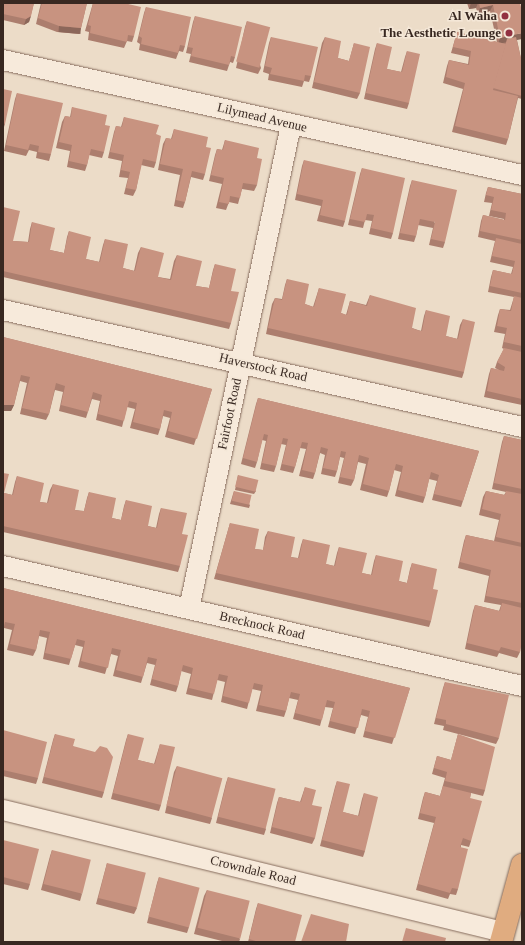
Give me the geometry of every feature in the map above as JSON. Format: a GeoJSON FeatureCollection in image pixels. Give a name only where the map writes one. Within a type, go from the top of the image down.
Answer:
{"type":"FeatureCollection","features":[{"type":"Feature","properties":{"kind":"highway"},"geometry":{"type":"LineString","coordinates":[[502,937],[517,902],[522,865]]}},
{"type":"Feature","properties":{"kind":"street","name":"Lilymead Avenue"},"geometry":{"type":"LineString","coordinates":[[3,60],[522,175]]}},
{"type":"Feature","properties":{"kind":"street","name":"Fairfoot Road"},"geometry":{"type":"LineString","coordinates":[[189,609],[291,125]]}},
{"type":"Feature","properties":{"kind":"street","name":"Haverstock Road"},"geometry":{"type":"LineString","coordinates":[[3,310],[522,427]]}},
{"type":"Feature","properties":{"kind":"street","name":"Brecknock Road"},"geometry":{"type":"LineString","coordinates":[[3,566],[522,686]]}},
{"type":"Feature","properties":{"kind":"street","name":"Crowndale Road"},"geometry":{"type":"LineString","coordinates":[[3,810],[502,937]]}},
{"type":"Feature","properties":{"kind":"building"},"geometry":{"type":"Polygon","coordinates":[[[3,3],[34,3],[31,16],[26,19],[3,14],[3,3]]]}},
{"type":"Feature","properties":{"kind":"building"},"geometry":{"type":"Polygon","coordinates":[[[42,3],[87,3],[81,28],[59,26],[38,18],[42,3]]]}},
{"type":"Feature","properties":{"kind":"building"},"geometry":{"type":"Polygon","coordinates":[[[93,3],[128,3],[141,7],[134,36],[128,35],[127,42],[90,33],[91,26],[88,25],[93,3]]]}},
{"type":"Feature","properties":{"kind":"building"},"geometry":{"type":"Polygon","coordinates":[[[479,3],[520,3],[522,11],[522,33],[500,38],[493,5],[480,8],[479,3]]]}},
{"type":"Feature","properties":{"kind":"building"},"geometry":{"type":"Polygon","coordinates":[[[146,7],[191,17],[185,46],[180,45],[178,53],[141,44],[142,38],[139,36],[146,7]]]}},
{"type":"Feature","properties":{"kind":"building"},"geometry":{"type":"Polygon","coordinates":[[[195,16],[242,27],[235,57],[231,56],[229,65],[191,56],[193,48],[188,47],[195,16]]]}},
{"type":"Feature","properties":{"kind":"building"},"geometry":{"type":"Polygon","coordinates":[[[247,21],[270,27],[259,68],[236,62],[247,21]]]}},
{"type":"Feature","properties":{"kind":"building"},"geometry":{"type":"Polygon","coordinates":[[[457,32],[506,44],[493,90],[518,96],[508,139],[455,126],[465,83],[446,77],[449,60],[469,65],[471,51],[453,47],[457,32]]]}},
{"type":"Feature","properties":{"kind":"building"},"geometry":{"type":"Polygon","coordinates":[[[271,37],[318,47],[311,76],[305,75],[304,81],[270,74],[272,68],[265,66],[271,37]]]}},
{"type":"Feature","properties":{"kind":"building"},"geometry":{"type":"Polygon","coordinates":[[[325,37],[341,41],[338,58],[349,61],[354,43],[370,47],[360,93],[314,82],[325,37]]]}},
{"type":"Feature","properties":{"kind":"building"},"geometry":{"type":"Polygon","coordinates":[[[516,37],[522,63],[522,96],[493,88],[507,39],[516,37]]]}},
{"type":"Feature","properties":{"kind":"building"},"geometry":{"type":"Polygon","coordinates":[[[377,43],[392,47],[387,69],[402,72],[407,51],[420,54],[409,103],[366,93],[377,43]]]}},
{"type":"Feature","properties":{"kind":"building"},"geometry":{"type":"Polygon","coordinates":[[[3,89],[12,91],[5,124],[3,123],[3,89]]]}},
{"type":"Feature","properties":{"kind":"building"},"geometry":{"type":"Polygon","coordinates":[[[17,93],[63,103],[51,154],[38,152],[39,146],[30,144],[28,150],[6,145],[17,93]]]}},
{"type":"Feature","properties":{"kind":"building"},"geometry":{"type":"Polygon","coordinates":[[[72,107],[107,115],[105,125],[110,126],[104,152],[91,149],[87,165],[69,161],[72,145],[59,142],[65,116],[71,117],[72,107]]]}},
{"type":"Feature","properties":{"kind":"building"},"geometry":{"type":"Polygon","coordinates":[[[124,117],[159,125],[156,134],[161,136],[156,162],[143,159],[136,190],[126,188],[130,172],[121,170],[124,155],[110,152],[116,126],[122,127],[124,117]]]}},
{"type":"Feature","properties":{"kind":"building"},"geometry":{"type":"Polygon","coordinates":[[[174,129],[208,137],[206,147],[211,148],[205,174],[192,171],[185,202],[176,200],[183,169],[160,164],[166,138],[172,139],[174,129]]]}},
{"type":"Feature","properties":{"kind":"building"},"geometry":{"type":"Polygon","coordinates":[[[225,140],[259,148],[257,158],[262,159],[257,185],[243,183],[240,198],[230,196],[229,204],[219,202],[224,178],[211,175],[217,149],[223,150],[225,140]]]}},
{"type":"Feature","properties":{"kind":"building"},"geometry":{"type":"Polygon","coordinates":[[[304,160],[356,172],[345,221],[320,215],[323,200],[297,194],[304,160]]]}},
{"type":"Feature","properties":{"kind":"building"},"geometry":{"type":"Polygon","coordinates":[[[362,168],[405,178],[393,233],[371,228],[374,215],[367,214],[365,222],[350,219],[362,168]]]}},
{"type":"Feature","properties":{"kind":"building"},"geometry":{"type":"Polygon","coordinates":[[[412,180],[457,190],[445,242],[431,239],[435,222],[420,219],[416,236],[400,233],[412,180]]]}},
{"type":"Feature","properties":{"kind":"building"},"geometry":{"type":"Polygon","coordinates":[[[488,187],[522,194],[522,240],[480,231],[483,215],[505,220],[506,213],[491,210],[494,197],[486,195],[488,187]]]}},
{"type":"Feature","properties":{"kind":"building"},"geometry":{"type":"Polygon","coordinates":[[[3,207],[20,211],[13,241],[29,242],[32,222],[55,228],[50,250],[64,253],[69,231],[91,237],[86,259],[100,262],[105,239],[128,244],[123,268],[135,271],[141,247],[164,253],[158,277],[171,280],[177,255],[202,261],[196,286],[209,288],[215,264],[236,269],[231,291],[239,292],[231,323],[3,271],[3,207]]]}},
{"type":"Feature","properties":{"kind":"building"},"geometry":{"type":"Polygon","coordinates":[[[496,238],[522,244],[522,293],[490,286],[493,270],[512,274],[515,261],[492,256],[496,238]]]}},
{"type":"Feature","properties":{"kind":"building"},"geometry":{"type":"Polygon","coordinates":[[[287,279],[309,284],[305,304],[314,307],[319,288],[346,294],[341,313],[347,315],[350,301],[367,306],[370,295],[416,308],[412,328],[417,330],[422,331],[426,310],[450,316],[446,336],[458,339],[463,319],[475,322],[464,372],[268,328],[275,298],[282,300],[287,279]]]}},
{"type":"Feature","properties":{"kind":"building"},"geometry":{"type":"Polygon","coordinates":[[[514,296],[522,298],[522,346],[504,342],[507,328],[497,326],[500,309],[511,311],[514,296]]]}},
{"type":"Feature","properties":{"kind":"building"},"geometry":{"type":"Polygon","coordinates":[[[3,337],[212,389],[197,439],[168,431],[172,412],[164,410],[160,429],[133,422],[137,403],[129,401],[124,421],[98,414],[102,395],[93,392],[88,412],[61,405],[65,386],[56,383],[49,414],[22,408],[30,377],[21,375],[14,405],[3,405],[3,337]]]}},
{"type":"Feature","properties":{"kind":"building"},"geometry":{"type":"Polygon","coordinates":[[[504,348],[522,352],[522,399],[487,391],[491,368],[504,371],[505,367],[497,362],[504,348]]]}},
{"type":"Feature","properties":{"kind":"building"},"geometry":{"type":"Polygon","coordinates":[[[258,398],[479,451],[463,501],[434,494],[439,475],[431,472],[425,497],[398,490],[403,466],[396,464],[389,491],[363,484],[369,458],[359,455],[354,480],[340,477],[346,452],[341,451],[337,471],[323,468],[328,449],[321,447],[315,473],[302,470],[308,443],[302,442],[295,467],[282,464],[288,439],[283,438],[276,466],[262,463],[268,435],[264,434],[257,462],[243,458],[258,398]]]}},
{"type":"Feature","properties":{"kind":"building"},"geometry":{"type":"Polygon","coordinates":[[[504,436],[522,440],[522,489],[494,483],[504,436]]]}},
{"type":"Feature","properties":{"kind":"building"},"geometry":{"type":"Polygon","coordinates":[[[3,473],[9,474],[4,493],[13,495],[17,476],[44,483],[40,502],[48,503],[53,484],[79,490],[75,510],[84,511],[89,492],[116,498],[112,518],[121,520],[126,500],[152,506],[148,526],[152,527],[157,528],[161,508],[187,513],[182,534],[188,535],[180,566],[3,526],[3,473]]]}},
{"type":"Feature","properties":{"kind":"building"},"geometry":{"type":"Polygon","coordinates":[[[238,475],[258,480],[255,492],[235,487],[238,475]]]}},
{"type":"Feature","properties":{"kind":"building"},"geometry":{"type":"Polygon","coordinates":[[[234,491],[252,495],[249,505],[232,501],[234,491]]]}},
{"type":"Feature","properties":{"kind":"building"},"geometry":{"type":"Polygon","coordinates":[[[486,491],[505,495],[506,491],[522,494],[522,543],[496,537],[501,514],[482,509],[486,491]]]}},
{"type":"Feature","properties":{"kind":"building"},"geometry":{"type":"Polygon","coordinates":[[[230,523],[259,529],[255,549],[263,550],[268,531],[295,537],[291,557],[294,558],[299,558],[303,539],[330,545],[326,564],[330,565],[335,566],[339,547],[367,553],[362,573],[372,575],[376,555],[403,561],[399,581],[402,582],[407,583],[412,563],[437,569],[433,589],[438,590],[431,621],[216,573],[230,523]]]}},
{"type":"Feature","properties":{"kind":"building"},"geometry":{"type":"Polygon","coordinates":[[[466,535],[522,547],[522,603],[486,596],[491,570],[460,562],[466,535]]]}},
{"type":"Feature","properties":{"kind":"building"},"geometry":{"type":"Polygon","coordinates":[[[3,588],[410,688],[395,738],[365,731],[370,711],[362,709],[358,728],[330,721],[335,702],[327,700],[322,720],[295,713],[300,694],[291,692],[286,711],[259,705],[263,685],[254,683],[249,703],[223,696],[228,676],[219,674],[214,694],[189,688],[193,668],[183,665],[178,686],[152,679],[157,659],[148,657],[143,677],[116,670],[121,650],[112,648],[108,668],[81,661],[85,641],[77,639],[71,659],[45,653],[50,632],[40,630],[36,650],[10,644],[15,624],[5,622],[3,631],[3,588]]]}},
{"type":"Feature","properties":{"kind":"building"},"geometry":{"type":"Polygon","coordinates":[[[502,603],[522,608],[522,639],[520,652],[501,647],[499,651],[467,643],[475,605],[500,611],[502,603]]]}},
{"type":"Feature","properties":{"kind":"building"},"geometry":{"type":"Polygon","coordinates":[[[445,682],[509,695],[499,738],[446,724],[446,720],[436,718],[445,682]]]}},
{"type":"Feature","properties":{"kind":"building"},"geometry":{"type":"Polygon","coordinates":[[[3,730],[47,742],[38,778],[3,770],[3,730]]]}},
{"type":"Feature","properties":{"kind":"building"},"geometry":{"type":"Polygon","coordinates":[[[55,734],[75,739],[73,746],[95,752],[100,746],[107,748],[113,757],[104,792],[44,777],[55,734]]]}},
{"type":"Feature","properties":{"kind":"building"},"geometry":{"type":"Polygon","coordinates":[[[128,734],[144,738],[138,760],[155,764],[160,744],[175,747],[161,805],[113,793],[128,734]]]}},
{"type":"Feature","properties":{"kind":"building"},"geometry":{"type":"Polygon","coordinates":[[[458,734],[495,747],[485,790],[445,781],[447,772],[434,768],[437,756],[451,760],[458,734]]]}},
{"type":"Feature","properties":{"kind":"building"},"geometry":{"type":"Polygon","coordinates":[[[177,766],[222,778],[212,818],[166,806],[177,766]]]}},
{"type":"Feature","properties":{"kind":"building"},"geometry":{"type":"Polygon","coordinates":[[[228,777],[276,789],[266,829],[218,817],[228,777]]]}},
{"type":"Feature","properties":{"kind":"building"},"geometry":{"type":"Polygon","coordinates":[[[337,781],[350,784],[343,812],[359,816],[364,793],[378,797],[365,851],[322,840],[337,781]]]}},
{"type":"Feature","properties":{"kind":"building"},"geometry":{"type":"Polygon","coordinates":[[[443,786],[471,793],[470,798],[482,801],[471,841],[463,838],[460,847],[468,849],[458,889],[452,888],[450,893],[418,884],[436,817],[420,813],[425,792],[440,796],[443,786]]]}},
{"type":"Feature","properties":{"kind":"building"},"geometry":{"type":"Polygon","coordinates":[[[305,787],[316,790],[312,805],[322,807],[315,838],[272,827],[279,797],[301,802],[305,787]]]}},
{"type":"Feature","properties":{"kind":"building"},"geometry":{"type":"Polygon","coordinates":[[[3,840],[39,849],[30,884],[3,877],[3,840]]]}},
{"type":"Feature","properties":{"kind":"building"},"geometry":{"type":"Polygon","coordinates":[[[52,850],[91,860],[82,894],[44,884],[52,850]]]}},
{"type":"Feature","properties":{"kind":"building"},"geometry":{"type":"Polygon","coordinates":[[[107,863],[146,873],[137,908],[98,898],[107,863]]]}},
{"type":"Feature","properties":{"kind":"building"},"geometry":{"type":"Polygon","coordinates":[[[159,877],[200,888],[189,927],[148,917],[159,877]]]}},
{"type":"Feature","properties":{"kind":"building"},"geometry":{"type":"Polygon","coordinates":[[[207,890],[250,901],[240,938],[198,928],[207,890]]]}},
{"type":"Feature","properties":{"kind":"building"},"geometry":{"type":"Polygon","coordinates":[[[258,903],[302,915],[295,942],[259,942],[249,939],[258,903]]]}},
{"type":"Feature","properties":{"kind":"building"},"geometry":{"type":"Polygon","coordinates":[[[311,914],[349,924],[346,942],[301,942],[311,914]]]}},
{"type":"Feature","properties":{"kind":"building"},"geometry":{"type":"Polygon","coordinates":[[[406,928],[446,938],[445,942],[402,942],[406,928]]]}},
{"type":"Feature","properties":{"kind":"place","name":"Al Waha"},"geometry":{"type":"Point","coordinates":[505,16]}},
{"type":"Feature","properties":{"kind":"place","name":"The Aesthetic Lounge"},"geometry":{"type":"Point","coordinates":[509,33]}}]}
